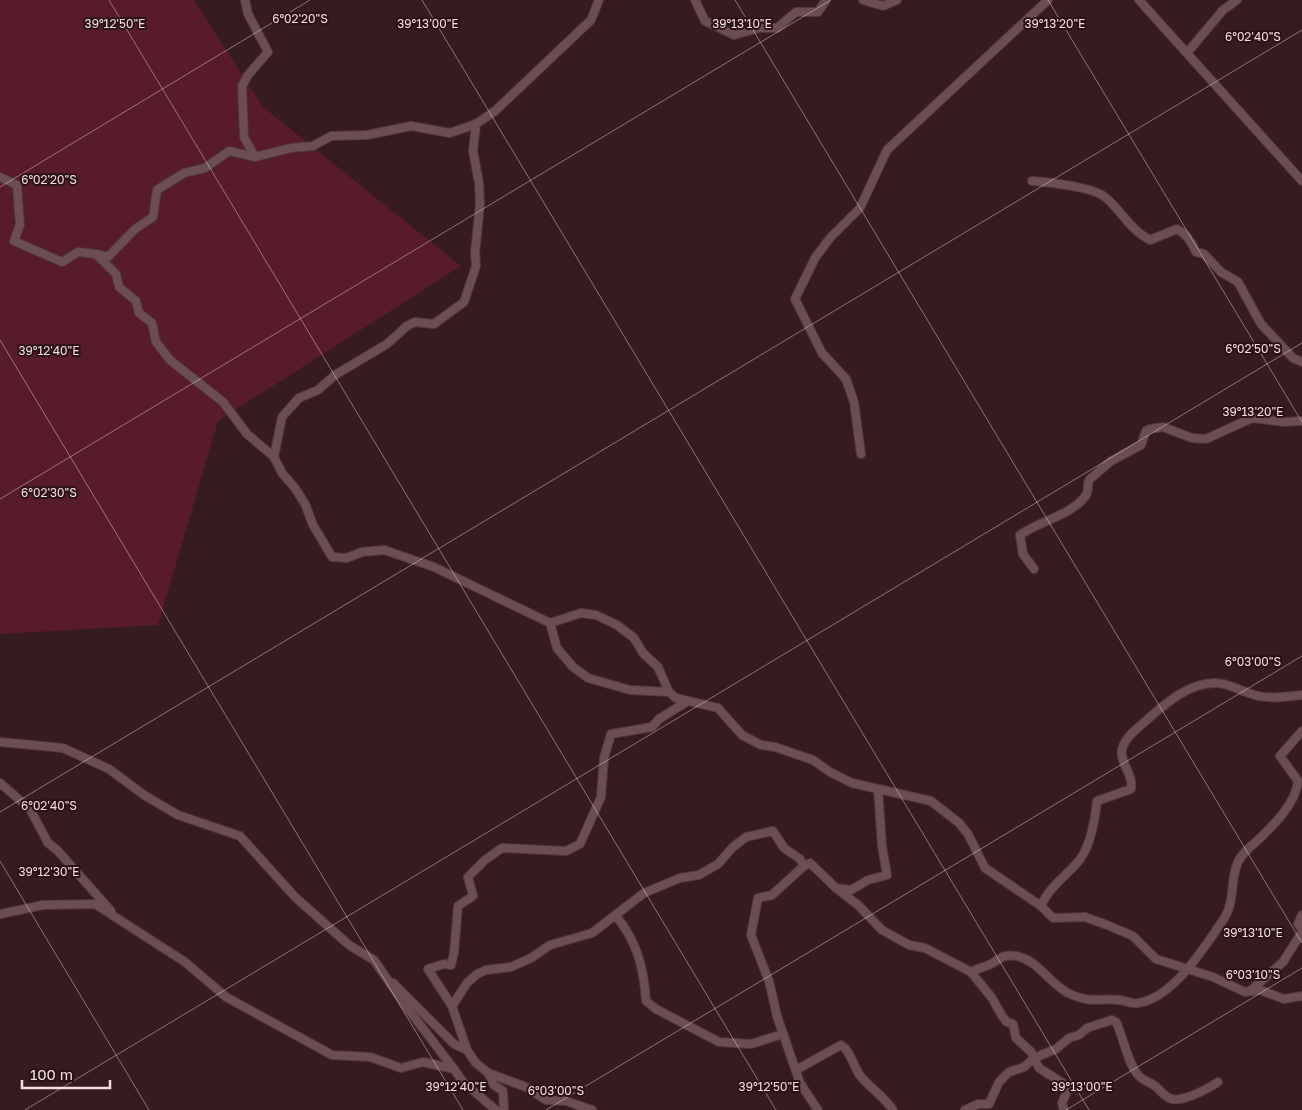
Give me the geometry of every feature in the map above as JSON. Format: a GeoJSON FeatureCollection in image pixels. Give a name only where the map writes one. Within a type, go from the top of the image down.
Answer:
{"type":"FeatureCollection","features":[{"type":"Feature","properties":{"kind":"street"},"geometry":{"type":"LineString","coordinates":[[245,0],[248,14],[268,52],[248,74],[242,86],[244,137],[255,158]]}},
{"type":"Feature","properties":{"kind":"street"},"geometry":{"type":"LineString","coordinates":[[0,177],[17,185],[20,225],[14,241],[62,262],[78,252],[108,257],[135,229],[153,217],[157,190],[184,173],[205,168],[229,151],[255,158],[291,148],[313,146],[331,136],[367,135],[411,126],[450,133],[476,124],[495,111],[591,20],[600,0]]}},
{"type":"Feature","properties":{"kind":"street"},"geometry":{"type":"LineString","coordinates":[[695,0],[705,21],[734,36],[760,28],[777,28],[796,12],[818,12],[826,0]]}},
{"type":"Feature","properties":{"kind":"street"},"geometry":{"type":"LineString","coordinates":[[863,0],[883,6],[897,0]]}},
{"type":"Feature","properties":{"kind":"street"},"geometry":{"type":"LineString","coordinates":[[862,454],[854,402],[846,379],[822,353],[795,299],[815,258],[830,238],[860,208],[887,150],[1048,0]]}},
{"type":"Feature","properties":{"kind":"street"},"geometry":{"type":"LineString","coordinates":[[1139,0],[1302,181]]}},
{"type":"Feature","properties":{"kind":"street"},"geometry":{"type":"LineString","coordinates":[[1187,53],[1223,10],[1236,0]]}},
{"type":"Feature","properties":{"kind":"street"},"geometry":{"type":"LineString","coordinates":[[274,457],[282,417],[299,398],[318,390],[335,375],[387,344],[407,326],[415,322],[434,324],[464,302],[476,266],[474,253],[480,204],[479,182],[473,151],[476,124]]}},
{"type":"Feature","properties":{"kind":"street"},"geometry":{"type":"LineString","coordinates":[[1032,181],[1088,190],[1104,196],[1130,224],[1150,240],[1177,229],[1181,231],[1193,244],[1196,252],[1204,254],[1221,272],[1238,282],[1261,324],[1293,358],[1302,362]]}},
{"type":"Feature","properties":{"kind":"street"},"geometry":{"type":"LineString","coordinates":[[96,254],[116,274],[119,286],[136,300],[139,313],[152,323],[156,342],[170,360],[223,402],[248,434],[274,457],[282,473],[295,488],[305,504],[313,525],[332,557],[347,558],[362,552],[384,550],[434,567],[550,623],[581,613],[596,615],[618,625],[634,638],[643,653],[658,667],[669,692],[676,698],[718,708],[742,735],[761,746],[775,747],[813,760],[830,772],[852,783],[931,801],[960,823],[968,834],[985,868],[1040,906],[1053,918],[1085,917],[1133,936],[1156,958],[1213,977],[1245,992],[1260,990],[1284,999],[1302,996]]}},
{"type":"Feature","properties":{"kind":"street"},"geometry":{"type":"LineString","coordinates":[[1034,569],[1023,554],[1020,535],[1038,523],[1074,507],[1088,493],[1089,480],[1111,461],[1141,445],[1146,431],[1163,427],[1192,438],[1206,439],[1252,418],[1284,422],[1302,421]]}},
{"type":"Feature","properties":{"kind":"street"},"geometry":{"type":"LineString","coordinates":[[550,623],[557,648],[573,667],[588,678],[630,690],[669,692]]}},
{"type":"Feature","properties":{"kind":"street"},"geometry":{"type":"LineString","coordinates":[[1040,906],[1062,876],[1078,863],[1095,819],[1097,801],[1131,789],[1131,775],[1121,756],[1123,746],[1135,729],[1162,705],[1184,692],[1216,683],[1258,696],[1276,698],[1302,695]]}},
{"type":"Feature","properties":{"kind":"street"},"geometry":{"type":"LineString","coordinates":[[503,1091],[494,1085],[488,1073],[467,1050],[452,1006],[428,969],[444,964],[451,965],[454,953],[458,906],[473,896],[468,877],[485,860],[502,848],[566,852],[580,844],[601,797],[604,758],[611,734],[652,727],[659,719],[688,701]]}},
{"type":"Feature","properties":{"kind":"street"},"geometry":{"type":"LineString","coordinates":[[971,972],[990,965],[998,957],[1015,956],[1023,958],[1045,972],[1051,981],[1068,993],[1089,1001],[1119,1000],[1135,1004],[1156,997],[1187,969],[1225,916],[1238,860],[1278,819],[1294,795],[1298,781],[1280,756],[1302,731]]}},
{"type":"Feature","properties":{"kind":"street"},"geometry":{"type":"LineString","coordinates":[[0,742],[63,748],[109,768],[144,795],[178,815],[240,836],[295,897],[349,945],[374,960],[386,975],[454,1044],[467,1050]]}},
{"type":"Feature","properties":{"kind":"street"},"geometry":{"type":"LineString","coordinates":[[0,783],[30,809],[48,843],[57,850],[116,916]]}},
{"type":"Feature","properties":{"kind":"street"},"geometry":{"type":"LineString","coordinates":[[836,888],[851,890],[868,880],[887,874],[882,846],[878,790]]}},
{"type":"Feature","properties":{"kind":"street"},"geometry":{"type":"LineString","coordinates":[[452,1006],[467,983],[477,974],[486,970],[511,967],[531,958],[550,945],[592,933],[644,893],[680,878],[706,872],[718,864],[733,846],[746,837],[773,832],[784,848],[800,859],[804,866]]}},
{"type":"Feature","properties":{"kind":"street"},"geometry":{"type":"LineString","coordinates":[[818,1110],[800,1083],[783,1034],[769,982],[751,935],[758,898],[772,895],[804,866],[810,863],[836,888],[858,905],[882,930],[909,944],[925,948],[971,972],[992,998],[1002,1016],[1007,1022],[1012,1022],[1015,1027],[1016,1038],[1034,1058],[1039,1068],[1069,1087],[1062,1103],[1064,1110]]}},
{"type":"Feature","properties":{"kind":"street"},"geometry":{"type":"LineString","coordinates":[[0,914],[43,905],[96,904],[185,962],[226,997],[332,1055],[370,1057],[402,1068],[423,1062],[454,1069]]}},
{"type":"Feature","properties":{"kind":"street"},"geometry":{"type":"LineString","coordinates":[[1250,990],[1283,962],[1302,931],[1298,924],[1302,915]]}},
{"type":"Feature","properties":{"kind":"street"},"geometry":{"type":"LineString","coordinates":[[616,916],[627,928],[644,970],[646,1001],[656,1009],[719,1042],[751,1044],[783,1034]]}},
{"type":"Feature","properties":{"kind":"street"},"geometry":{"type":"LineString","coordinates":[[386,975],[404,1006],[463,1082],[496,1110]]}},
{"type":"Feature","properties":{"kind":"street"},"geometry":{"type":"LineString","coordinates":[[965,1110],[978,1104],[989,1104],[999,1082],[1009,1072],[1024,1067],[1034,1058],[1056,1049],[1069,1038],[1079,1035],[1087,1028],[1114,1020],[1123,1035],[1129,1058],[1138,1076],[1153,1084],[1168,1098],[1177,1100],[1203,1091],[1218,1082]]}},
{"type":"Feature","properties":{"kind":"street"},"geometry":{"type":"LineString","coordinates":[[796,1070],[841,1045],[849,1054],[862,1078],[874,1088],[893,1110]]}},
{"type":"Feature","properties":{"kind":"street"},"geometry":{"type":"LineString","coordinates":[[488,1073],[520,1085],[546,1100],[566,1102],[592,1110]]}},
{"type":"Feature","properties":{"kind":"street"},"geometry":{"type":"LineString","coordinates":[[503,1091],[520,1085]]}},
{"type":"Feature","properties":{"kind":"street"},"geometry":{"type":"LineString","coordinates":[[503,1091],[504,1110]]}},
{"type":"Feature","properties":{"kind":"shaded area"},"geometry":{"type":"Polygon","coordinates":[[[0,0],[194,0],[263,107],[461,266],[218,421],[158,625],[0,634],[0,0]]]}}]}
